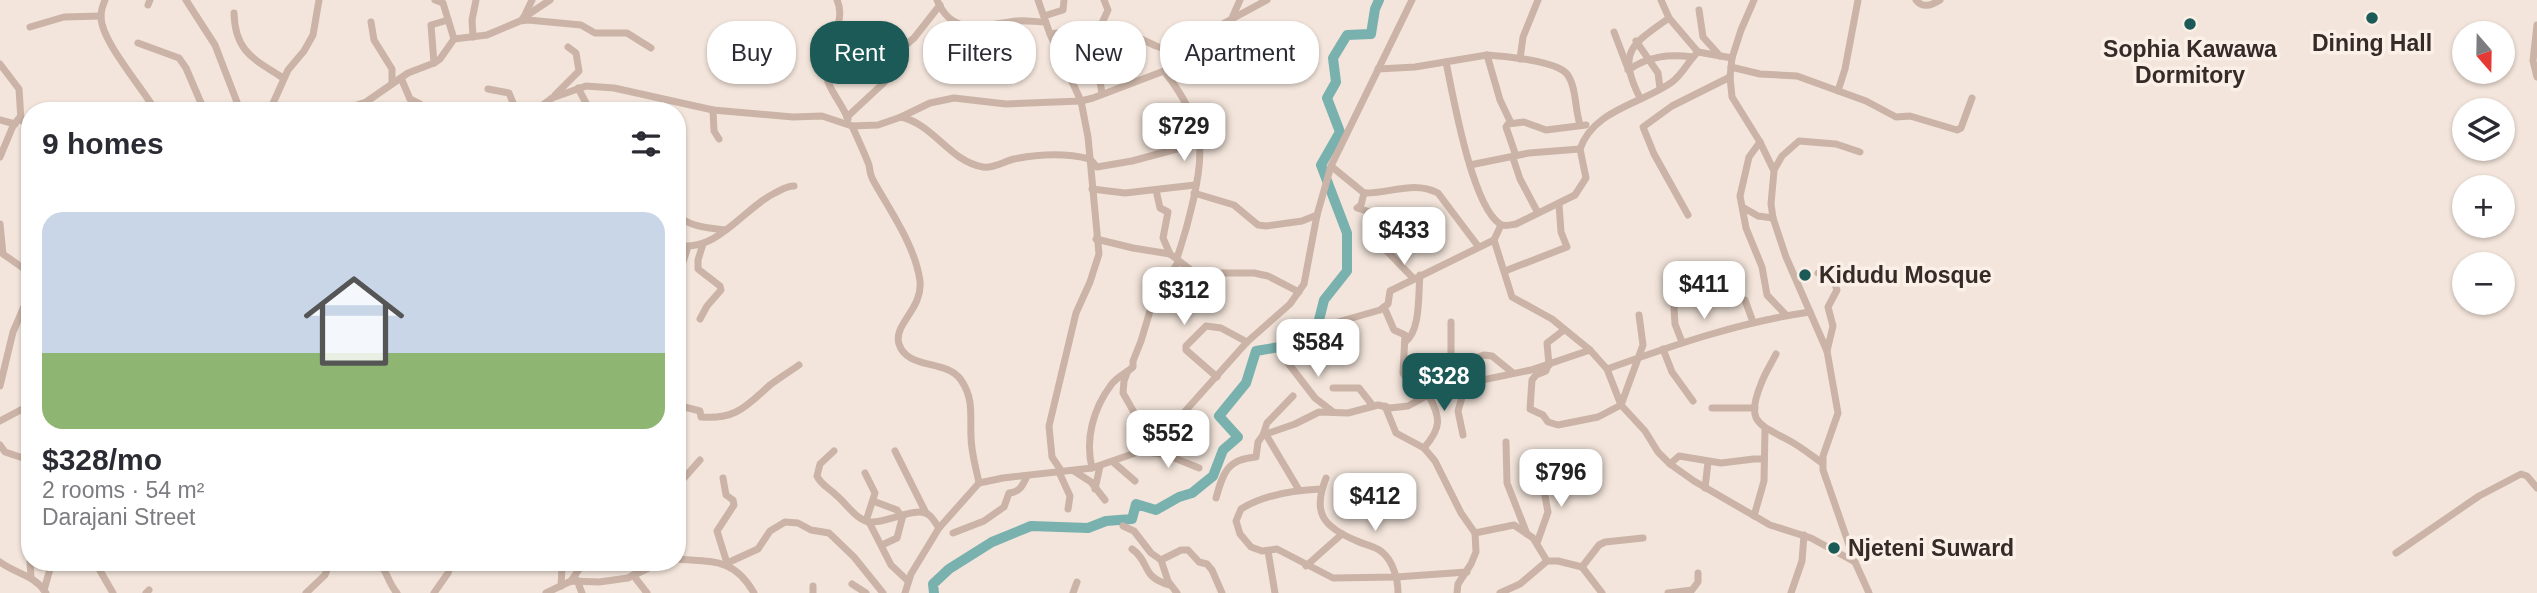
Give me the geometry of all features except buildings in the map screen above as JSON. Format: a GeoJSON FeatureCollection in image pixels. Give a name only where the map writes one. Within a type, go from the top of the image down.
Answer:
{"type":"FeatureCollection","features":[{"type":"Feature","properties":{"kind":"street"},"geometry":{"type":"LineString","coordinates":[[105,0],[101,16],[120,61],[150,102]]}},
{"type":"Feature","properties":{"kind":"street"},"geometry":{"type":"LineString","coordinates":[[186,0],[215,45],[238,102]]}},
{"type":"Feature","properties":{"kind":"street"},"geometry":{"type":"LineString","coordinates":[[273,102],[283,78],[313,35],[319,0]]}},
{"type":"Feature","properties":{"kind":"street"},"geometry":{"type":"LineString","coordinates":[[473,37],[472,20],[476,0]]}},
{"type":"Feature","properties":{"kind":"street"},"geometry":{"type":"LineString","coordinates":[[523,19],[531,0]]}},
{"type":"Feature","properties":{"kind":"street"},"geometry":{"type":"LineString","coordinates":[[366,102],[392,83],[440,59],[454,39],[495,33],[523,19],[550,0]]}},
{"type":"Feature","properties":{"kind":"street"},"geometry":{"type":"LineString","coordinates":[[837,0],[841,8],[840,20],[830,40],[825,67],[830,86],[850,122],[871,178],[899,226],[920,279],[918,302],[898,334],[900,347],[912,359],[945,368],[961,381],[973,412],[971,437],[979,484]]}},
{"type":"Feature","properties":{"kind":"street"},"geometry":{"type":"LineString","coordinates":[[1038,0],[1050,34]]}},
{"type":"Feature","properties":{"kind":"street"},"geometry":{"type":"LineString","coordinates":[[850,122],[886,82],[891,72],[892,57],[914,38],[938,3],[956,22],[969,28],[1045,19],[1063,10],[1064,0]]}},
{"type":"Feature","properties":{"kind":"street"},"geometry":{"type":"LineString","coordinates":[[1103,21],[1108,10],[1104,0]]}},
{"type":"Feature","properties":{"kind":"street"},"geometry":{"type":"LineString","coordinates":[[1232,18],[1240,0]]}},
{"type":"Feature","properties":{"kind":"street"},"geometry":{"type":"LineString","coordinates":[[1228,21],[1267,0]]}},
{"type":"Feature","properties":{"kind":"street"},"geometry":{"type":"LineString","coordinates":[[905,593],[908,581],[939,528],[979,484],[1003,478],[1096,467],[1141,451],[1179,418],[1247,342],[1290,304],[1306,279],[1317,215],[1331,166],[1412,0]]}},
{"type":"Feature","properties":{"kind":"street"},"geometry":{"type":"LineString","coordinates":[[1520,59],[1523,37],[1538,0]]}},
{"type":"Feature","properties":{"kind":"street"},"geometry":{"type":"LineString","coordinates":[[1661,0],[1669,18],[1695,54]]}},
{"type":"Feature","properties":{"kind":"street"},"geometry":{"type":"LineString","coordinates":[[1754,0],[1732,58],[1732,97],[1760,142],[1774,171]]}},
{"type":"Feature","properties":{"kind":"street"},"geometry":{"type":"LineString","coordinates":[[1838,92],[1858,0]]}},
{"type":"Feature","properties":{"kind":"street"},"geometry":{"type":"LineString","coordinates":[[1916,0],[1923,6],[1937,1]]}},
{"type":"Feature","properties":{"kind":"street"},"geometry":{"type":"LineString","coordinates":[[440,1],[454,39]]}},
{"type":"Feature","properties":{"kind":"street"},"geometry":{"type":"LineString","coordinates":[[1699,10],[1703,37],[1721,57]]}},
{"type":"Feature","properties":{"kind":"street"},"geometry":{"type":"LineString","coordinates":[[234,13],[235,36],[240,43],[261,66],[283,78]]}},
{"type":"Feature","properties":{"kind":"street"},"geometry":{"type":"LineString","coordinates":[[30,27],[64,16],[101,16]]}},
{"type":"Feature","properties":{"kind":"street"},"geometry":{"type":"LineString","coordinates":[[1628,68],[1636,41],[1669,18]]}},
{"type":"Feature","properties":{"kind":"street"},"geometry":{"type":"LineString","coordinates":[[523,19],[571,23],[595,33],[626,33],[651,48]]}},
{"type":"Feature","properties":{"kind":"street"},"geometry":{"type":"LineString","coordinates":[[434,63],[431,25],[447,20]]}},
{"type":"Feature","properties":{"kind":"street"},"geometry":{"type":"LineString","coordinates":[[371,22],[374,40],[391,69],[392,83]]}},
{"type":"Feature","properties":{"kind":"street"},"geometry":{"type":"LineString","coordinates":[[2537,25],[2533,61],[2537,77]]}},
{"type":"Feature","properties":{"kind":"street"},"geometry":{"type":"LineString","coordinates":[[1614,32],[1640,98]]}},
{"type":"Feature","properties":{"kind":"street"},"geometry":{"type":"LineString","coordinates":[[1636,41],[1658,74],[1660,88]]}},
{"type":"Feature","properties":{"kind":"street"},"geometry":{"type":"LineString","coordinates":[[138,43],[179,58],[201,102]]}},
{"type":"Feature","properties":{"kind":"street"},"geometry":{"type":"LineString","coordinates":[[547,102],[579,71],[576,53],[568,47]]}},
{"type":"Feature","properties":{"kind":"street"},"geometry":{"type":"LineString","coordinates":[[1628,68],[1648,59],[1671,54],[1732,58]]}},
{"type":"Feature","properties":{"kind":"street"},"geometry":{"type":"LineString","coordinates":[[1502,225],[1516,224],[1576,195],[1586,178],[1580,149],[1592,128],[1677,78],[1695,54]]}},
{"type":"Feature","properties":{"kind":"street"},"geometry":{"type":"LineString","coordinates":[[1378,69],[1415,67],[1488,55],[1559,67],[1566,72],[1572,84],[1582,123],[1546,130],[1524,122],[1511,123],[1506,127],[1520,179],[1538,213]]}},
{"type":"Feature","properties":{"kind":"street"},"geometry":{"type":"LineString","coordinates":[[1488,55],[1500,100],[1511,123]]}},
{"type":"Feature","properties":{"kind":"street"},"geometry":{"type":"LineString","coordinates":[[1446,62],[1456,116],[1470,166],[1489,209],[1502,225]]}},
{"type":"Feature","properties":{"kind":"street"},"geometry":{"type":"LineString","coordinates":[[0,64],[19,89],[20,117],[0,157]]}},
{"type":"Feature","properties":{"kind":"street"},"geometry":{"type":"LineString","coordinates":[[1731,67],[1760,74],[1797,76],[1866,101],[1896,117],[1910,116],[1957,130],[1961,128],[1972,97]]}},
{"type":"Feature","properties":{"kind":"street"},"geometry":{"type":"LineString","coordinates":[[1688,215],[1654,154],[1643,127],[1672,106],[1730,77]]}},
{"type":"Feature","properties":{"kind":"street"},"geometry":{"type":"LineString","coordinates":[[401,78],[410,99],[416,102]]}},
{"type":"Feature","properties":{"kind":"street"},"geometry":{"type":"LineString","coordinates":[[1068,509],[1070,496],[1052,457],[1049,426],[1076,313],[1099,254],[1090,159],[1081,101],[1073,84]]}},
{"type":"Feature","properties":{"kind":"street"},"geometry":{"type":"LineString","coordinates":[[1100,84],[1102,94]]}},
{"type":"Feature","properties":{"kind":"street"},"geometry":{"type":"LineString","coordinates":[[686,104],[713,110],[793,117],[822,116],[878,125],[930,103],[954,98],[1006,104],[1081,101],[1130,84]]}},
{"type":"Feature","properties":{"kind":"street"},"geometry":{"type":"LineString","coordinates":[[1149,445],[1146,433],[1124,393],[1124,381],[1141,341],[1153,301],[1175,258],[1191,215],[1199,143],[1174,84]]}},
{"type":"Feature","properties":{"kind":"street"},"geometry":{"type":"LineString","coordinates":[[552,98],[586,86],[614,88],[678,102]]}},
{"type":"Feature","properties":{"kind":"street"},"geometry":{"type":"LineString","coordinates":[[578,88],[585,102]]}},
{"type":"Feature","properties":{"kind":"street"},"geometry":{"type":"LineString","coordinates":[[488,89],[509,93],[513,102]]}},
{"type":"Feature","properties":{"kind":"street"},"geometry":{"type":"LineString","coordinates":[[713,110],[714,131],[719,139]]}},
{"type":"Feature","properties":{"kind":"street"},"geometry":{"type":"LineString","coordinates":[[901,117],[928,128],[955,155],[984,167],[1015,159],[1061,154],[1090,159],[1097,167],[1132,161],[1199,143]]}},
{"type":"Feature","properties":{"kind":"street"},"geometry":{"type":"LineString","coordinates":[[0,120],[15,124]]}},
{"type":"Feature","properties":{"kind":"street"},"geometry":{"type":"LineString","coordinates":[[1860,152],[1836,144],[1799,141],[1782,156],[1774,171],[1771,204],[1786,257],[1828,351],[1838,413],[1822,463],[1854,562],[1869,593]]}},
{"type":"Feature","properties":{"kind":"street"},"geometry":{"type":"LineString","coordinates":[[1760,142],[1749,157],[1740,194],[1746,228],[1762,267],[1767,295],[1786,315]]}},
{"type":"Feature","properties":{"kind":"street"},"geometry":{"type":"LineString","coordinates":[[1470,166],[1551,150],[1580,149]]}},
{"type":"Feature","properties":{"kind":"street"},"geometry":{"type":"LineString","coordinates":[[1331,166],[1364,193],[1413,186],[1431,189],[1444,198],[1478,246]]}},
{"type":"Feature","properties":{"kind":"street"},"geometry":{"type":"LineString","coordinates":[[686,253],[688,247],[703,244],[764,199],[786,186],[794,186]]}},
{"type":"Feature","properties":{"kind":"street"},"geometry":{"type":"LineString","coordinates":[[1092,189],[1125,193],[1194,189],[1234,205],[1258,225],[1302,220],[1317,215]]}},
{"type":"Feature","properties":{"kind":"street"},"geometry":{"type":"LineString","coordinates":[[1156,190],[1160,208],[1169,215],[1163,233],[1175,258]]}},
{"type":"Feature","properties":{"kind":"street"},"geometry":{"type":"LineString","coordinates":[[1364,193],[1361,205],[1357,208],[1377,215],[1384,248],[1416,277],[1416,328],[1405,342]]}},
{"type":"Feature","properties":{"kind":"street"},"geometry":{"type":"LineString","coordinates":[[1505,271],[1567,247],[1560,232],[1559,204]]}},
{"type":"Feature","properties":{"kind":"street"},"geometry":{"type":"LineString","coordinates":[[1744,208],[1758,216],[1773,218]]}},
{"type":"Feature","properties":{"kind":"street"},"geometry":{"type":"LineString","coordinates":[[686,221],[697,226],[725,230]]}},
{"type":"Feature","properties":{"kind":"street"},"geometry":{"type":"LineString","coordinates":[[0,223],[3,254],[21,267]]}},
{"type":"Feature","properties":{"kind":"street"},"geometry":{"type":"LineString","coordinates":[[1331,324],[1384,307],[1388,304],[1390,291],[1494,240],[1502,225]]}},
{"type":"Feature","properties":{"kind":"street"},"geometry":{"type":"LineString","coordinates":[[1096,239],[1175,258],[1199,273],[1254,273],[1268,276],[1299,292]]}},
{"type":"Feature","properties":{"kind":"street"},"geometry":{"type":"LineString","coordinates":[[1494,240],[1512,297],[1537,309],[1590,350],[1607,369],[1621,405],[1670,464],[1705,488],[1780,530],[1804,535],[1854,562]]}},
{"type":"Feature","properties":{"kind":"street"},"geometry":{"type":"LineString","coordinates":[[700,319],[721,289],[698,269],[703,244]]}},
{"type":"Feature","properties":{"kind":"street"},"geometry":{"type":"LineString","coordinates":[[1818,273],[1832,276],[1837,290],[1828,307],[1833,326],[1828,351]]}},
{"type":"Feature","properties":{"kind":"street"},"geometry":{"type":"LineString","coordinates":[[1745,300],[1753,322]]}},
{"type":"Feature","properties":{"kind":"street"},"geometry":{"type":"LineString","coordinates":[[1384,307],[1394,330],[1405,335],[1403,373],[1419,400]]}},
{"type":"Feature","properties":{"kind":"street"},"geometry":{"type":"LineString","coordinates":[[1674,307],[1682,342]]}},
{"type":"Feature","properties":{"kind":"street"},"geometry":{"type":"LineString","coordinates":[[1607,369],[1682,342],[1753,322],[1810,312]]}},
{"type":"Feature","properties":{"kind":"street"},"geometry":{"type":"LineString","coordinates":[[1564,330],[1547,343],[1548,365],[1546,371],[1532,380],[1529,407],[1543,415],[1548,422],[1558,425],[1598,417],[1621,405],[1643,340],[1639,315]]}},
{"type":"Feature","properties":{"kind":"street"},"geometry":{"type":"LineString","coordinates":[[0,386],[13,332],[21,317]]}},
{"type":"Feature","properties":{"kind":"street"},"geometry":{"type":"LineString","coordinates":[[1451,322],[1453,365],[1463,394],[1458,411],[1463,435]]}},
{"type":"Feature","properties":{"kind":"street"},"geometry":{"type":"LineString","coordinates":[[1217,377],[1186,350],[1186,346],[1206,326],[1221,328],[1247,342]]}},
{"type":"Feature","properties":{"kind":"street"},"geometry":{"type":"LineString","coordinates":[[1662,349],[1672,372],[1693,401]]}},
{"type":"Feature","properties":{"kind":"street"},"geometry":{"type":"LineString","coordinates":[[1264,434],[1295,424],[1319,412],[1348,413],[1373,406],[1403,406],[1428,394],[1548,365],[1590,350]]}},
{"type":"Feature","properties":{"kind":"street"},"geometry":{"type":"LineString","coordinates":[[1776,354],[1760,385],[1755,408],[1756,421],[1822,463]]}},
{"type":"Feature","properties":{"kind":"street"},"geometry":{"type":"LineString","coordinates":[[1453,365],[1484,355],[1492,356],[1514,373]]}},
{"type":"Feature","properties":{"kind":"street"},"geometry":{"type":"LineString","coordinates":[[1287,363],[1315,398],[1332,411]]}},
{"type":"Feature","properties":{"kind":"street"},"geometry":{"type":"LineString","coordinates":[[686,407],[700,411],[701,417],[726,417],[739,412],[773,382],[799,365]]}},
{"type":"Feature","properties":{"kind":"street"},"geometry":{"type":"LineString","coordinates":[[1095,489],[1096,467],[1089,438],[1093,418],[1112,383],[1130,370]]}},
{"type":"Feature","properties":{"kind":"street"},"geometry":{"type":"LineString","coordinates":[[1333,388],[1359,388],[1373,406]]}},
{"type":"Feature","properties":{"kind":"street"},"geometry":{"type":"LineString","coordinates":[[1424,448],[1432,439],[1439,419],[1428,394]]}},
{"type":"Feature","properties":{"kind":"street"},"geometry":{"type":"LineString","coordinates":[[1216,498],[1224,472],[1244,457],[1256,457],[1258,442],[1267,423],[1293,396]]}},
{"type":"Feature","properties":{"kind":"street"},"geometry":{"type":"LineString","coordinates":[[1385,406],[1396,433],[1424,448],[1435,461],[1461,513],[1475,533],[1476,552],[1458,584],[1457,593]]}},
{"type":"Feature","properties":{"kind":"street"},"geometry":{"type":"LineString","coordinates":[[1712,408],[1755,408]]}},
{"type":"Feature","properties":{"kind":"street"},"geometry":{"type":"LineString","coordinates":[[0,421],[21,410]]}},
{"type":"Feature","properties":{"kind":"street"},"geometry":{"type":"LineString","coordinates":[[1754,516],[1765,481],[1765,429]]}},
{"type":"Feature","properties":{"kind":"street"},"geometry":{"type":"LineString","coordinates":[[1264,434],[1299,490]]}},
{"type":"Feature","properties":{"kind":"street"},"geometry":{"type":"LineString","coordinates":[[1506,442],[1507,483],[1527,534]]}},
{"type":"Feature","properties":{"kind":"street"},"geometry":{"type":"LineString","coordinates":[[0,445],[5,452],[21,457]]}},
{"type":"Feature","properties":{"kind":"street"},"geometry":{"type":"LineString","coordinates":[[834,451],[818,468],[818,480],[855,514],[868,522],[894,569],[908,581]]}},
{"type":"Feature","properties":{"kind":"street"},"geometry":{"type":"LineString","coordinates":[[895,451],[926,513],[939,528]]}},
{"type":"Feature","properties":{"kind":"street"},"geometry":{"type":"LineString","coordinates":[[1141,451],[1167,455],[1199,468]]}},
{"type":"Feature","properties":{"kind":"street"},"geometry":{"type":"LineString","coordinates":[[1670,464],[1679,456],[1708,462],[1732,463],[1754,458],[1764,460]]}},
{"type":"Feature","properties":{"kind":"street"},"geometry":{"type":"LineString","coordinates":[[686,476],[700,460]]}},
{"type":"Feature","properties":{"kind":"street"},"geometry":{"type":"LineString","coordinates":[[1113,462],[1135,481]]}},
{"type":"Feature","properties":{"kind":"street"},"geometry":{"type":"LineString","coordinates":[[1705,488],[1708,462]]}},
{"type":"Feature","properties":{"kind":"street"},"geometry":{"type":"LineString","coordinates":[[1537,543],[1548,512],[1540,470]]}},
{"type":"Feature","properties":{"kind":"street"},"geometry":{"type":"LineString","coordinates":[[1074,471],[1091,482],[1105,500]]}},
{"type":"Feature","properties":{"kind":"street"},"geometry":{"type":"LineString","coordinates":[[865,473],[875,493],[868,522]]}},
{"type":"Feature","properties":{"kind":"street"},"geometry":{"type":"LineString","coordinates":[[2396,553],[2479,496],[2521,474],[2527,476],[2537,488]]}},
{"type":"Feature","properties":{"kind":"street"},"geometry":{"type":"LineString","coordinates":[[953,533],[977,526],[1004,506],[1009,493],[1022,487],[1027,476]]}},
{"type":"Feature","properties":{"kind":"street"},"geometry":{"type":"LineString","coordinates":[[723,478],[726,495],[734,503],[717,531],[726,564]]}},
{"type":"Feature","properties":{"kind":"street"},"geometry":{"type":"LineString","coordinates":[[1326,478],[1321,489],[1320,515],[1342,534],[1383,553],[1396,578],[1398,593]]}},
{"type":"Feature","properties":{"kind":"street"},"geometry":{"type":"LineString","coordinates":[[1321,489],[1299,490],[1247,506],[1237,515],[1237,527],[1246,543],[1257,550],[1277,550],[1333,578],[1396,578],[1467,572]]}},
{"type":"Feature","properties":{"kind":"street"},"geometry":{"type":"LineString","coordinates":[[873,501],[897,510],[902,516]]}},
{"type":"Feature","properties":{"kind":"street"},"geometry":{"type":"LineString","coordinates":[[868,522],[918,512],[926,513]]}},
{"type":"Feature","properties":{"kind":"street"},"geometry":{"type":"LineString","coordinates":[[882,545],[897,538],[902,516]]}},
{"type":"Feature","properties":{"kind":"street"},"geometry":{"type":"LineString","coordinates":[[726,564],[758,549],[770,531],[785,522],[798,523],[811,530],[829,533],[854,556],[883,593]]}},
{"type":"Feature","properties":{"kind":"street"},"geometry":{"type":"LineString","coordinates":[[1475,533],[1514,525],[1537,543],[1547,561]]}},
{"type":"Feature","properties":{"kind":"street"},"geometry":{"type":"LineString","coordinates":[[1122,526],[1134,531],[1151,553],[1161,560],[1170,585],[1177,593]]}},
{"type":"Feature","properties":{"kind":"street"},"geometry":{"type":"LineString","coordinates":[[1306,566],[1342,534]]}},
{"type":"Feature","properties":{"kind":"street"},"geometry":{"type":"LineString","coordinates":[[1791,593],[1802,561],[1804,535]]}},
{"type":"Feature","properties":{"kind":"street"},"geometry":{"type":"LineString","coordinates":[[1582,567],[1605,542],[1643,538]]}},
{"type":"Feature","properties":{"kind":"street"},"geometry":{"type":"LineString","coordinates":[[1132,550],[1140,555],[1153,579],[1170,585]]}},
{"type":"Feature","properties":{"kind":"street"},"geometry":{"type":"LineString","coordinates":[[1161,560],[1181,550],[1188,550],[1199,562],[1212,570],[1222,593]]}},
{"type":"Feature","properties":{"kind":"street"},"geometry":{"type":"LineString","coordinates":[[1268,551],[1275,593]]}},
{"type":"Feature","properties":{"kind":"street"},"geometry":{"type":"LineString","coordinates":[[686,560],[726,564],[742,575],[754,593]]}},
{"type":"Feature","properties":{"kind":"street"},"geometry":{"type":"LineString","coordinates":[[1500,593],[1520,584],[1547,561],[1582,567],[1600,592]]}},
{"type":"Feature","properties":{"kind":"street"},"geometry":{"type":"LineString","coordinates":[[0,562],[11,570],[31,577],[45,592]]}},
{"type":"Feature","properties":{"kind":"street"},"geometry":{"type":"LineString","coordinates":[[0,575],[11,570]]}},
{"type":"Feature","properties":{"kind":"street"},"geometry":{"type":"LineString","coordinates":[[31,571],[31,577]]}},
{"type":"Feature","properties":{"kind":"street"},"geometry":{"type":"LineString","coordinates":[[45,592],[50,571]]}},
{"type":"Feature","properties":{"kind":"street"},"geometry":{"type":"LineString","coordinates":[[100,571],[113,593]]}},
{"type":"Feature","properties":{"kind":"street"},"geometry":{"type":"LineString","coordinates":[[306,593],[327,571]]}},
{"type":"Feature","properties":{"kind":"street"},"geometry":{"type":"LineString","coordinates":[[384,571],[397,593]]}},
{"type":"Feature","properties":{"kind":"street"},"geometry":{"type":"LineString","coordinates":[[434,593],[449,571]]}},
{"type":"Feature","properties":{"kind":"street"},"geometry":{"type":"LineString","coordinates":[[557,589],[561,571]]}},
{"type":"Feature","properties":{"kind":"street"},"geometry":{"type":"LineString","coordinates":[[574,581],[579,571]]}},
{"type":"Feature","properties":{"kind":"street"},"geometry":{"type":"LineString","coordinates":[[546,593],[574,581],[607,581],[642,571]]}},
{"type":"Feature","properties":{"kind":"street"},"geometry":{"type":"LineString","coordinates":[[1668,593],[1692,590],[1699,582],[1698,573]]}},
{"type":"Feature","properties":{"kind":"street"},"geometry":{"type":"LineString","coordinates":[[633,575],[647,593]]}},
{"type":"Feature","properties":{"kind":"street"},"geometry":{"type":"LineString","coordinates":[[574,581],[582,593]]}},
{"type":"Feature","properties":{"kind":"street"},"geometry":{"type":"LineString","coordinates":[[1073,593],[1077,582]]}},
{"type":"Feature","properties":{"kind":"street"},"geometry":{"type":"LineString","coordinates":[[852,584],[866,593]]}},
{"type":"Feature","properties":{"kind":"waterway"},"geometry":{"type":"LineString","coordinates":[[934,593],[933,584],[949,569],[992,542],[1031,526],[1088,528],[1106,521],[1132,519],[1136,504],[1156,510],[1192,493],[1213,476],[1223,450],[1238,437],[1219,416],[1246,383],[1256,351],[1279,347],[1316,332],[1324,300],[1347,271],[1347,233],[1321,165],[1340,132],[1327,98],[1336,82],[1333,58],[1347,35],[1371,34],[1379,0]]}},
{"type":"Feature","properties":{"kind":"place","name":"Dining Hall"},"geometry":{"type":"Point","coordinates":[2372,18]}},
{"type":"Feature","properties":{"kind":"place","name":"Sophia Kawawa Dormitory"},"geometry":{"type":"Point","coordinates":[2190,24]}},
{"type":"Feature","properties":{"kind":"place","name":"Kidudu Mosque"},"geometry":{"type":"Point","coordinates":[1805,275]}},
{"type":"Feature","properties":{"kind":"place","name":"Njeteni Suward"},"geometry":{"type":"Point","coordinates":[1834,548]}}]}
